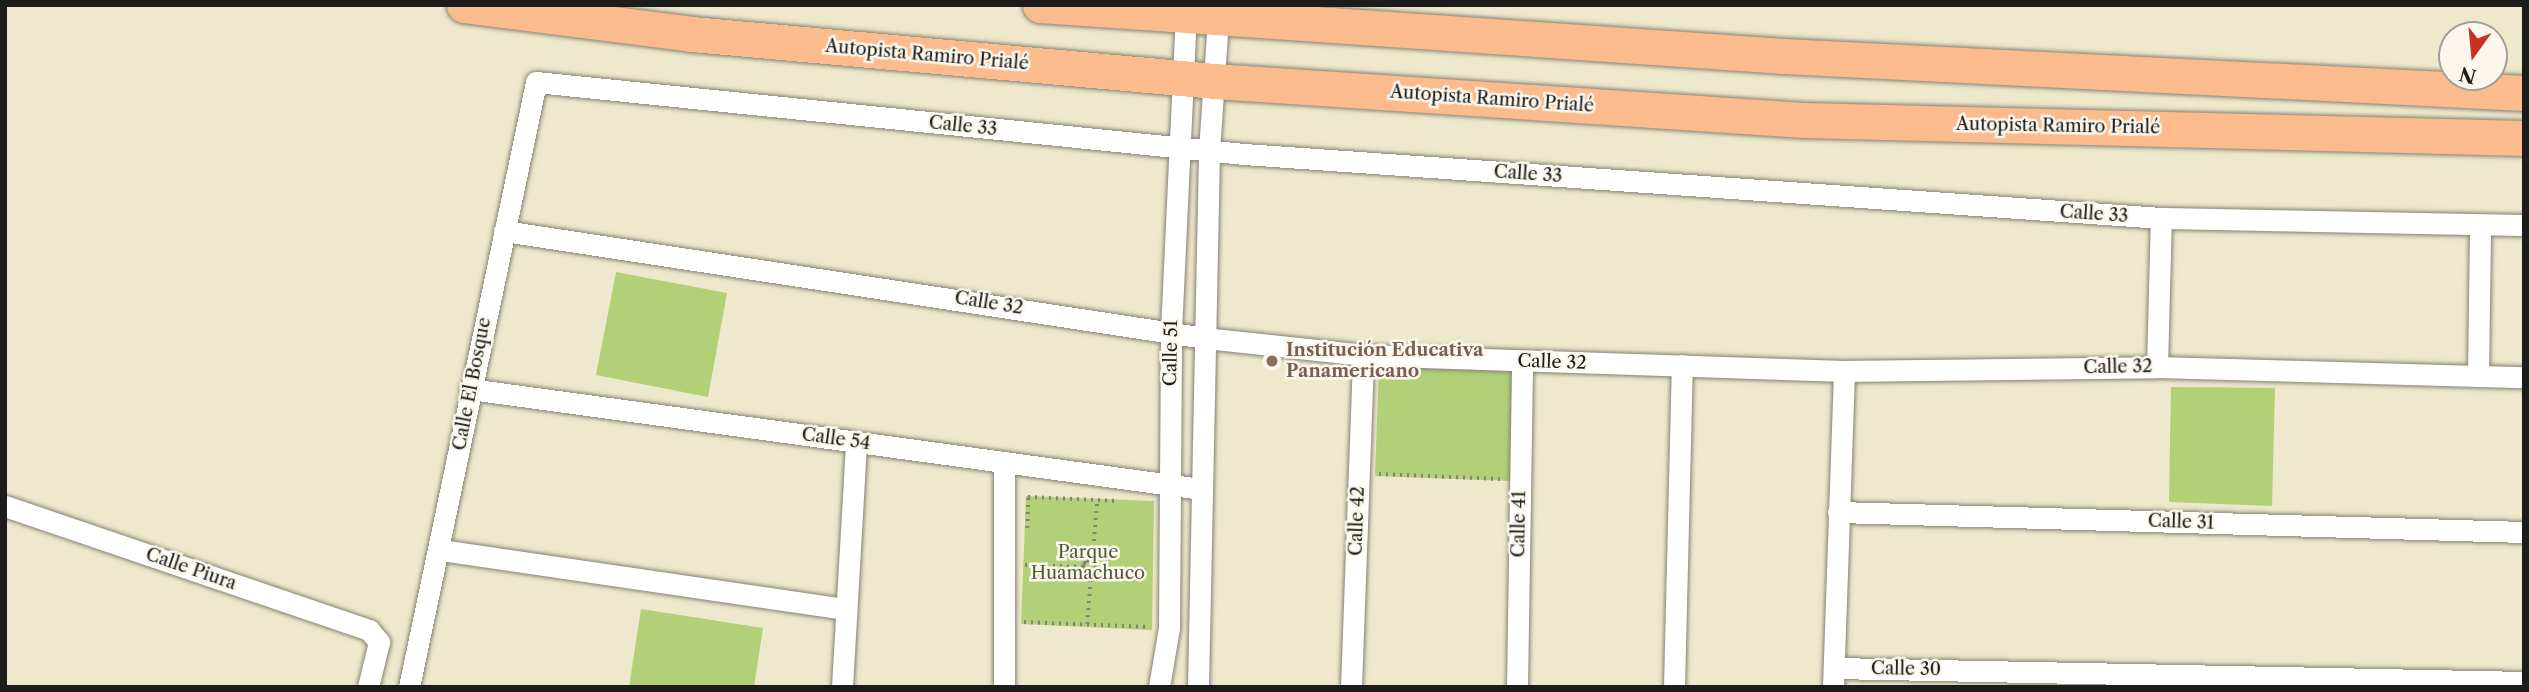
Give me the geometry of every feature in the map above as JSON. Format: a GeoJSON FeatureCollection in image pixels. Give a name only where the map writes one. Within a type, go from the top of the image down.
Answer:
{"type":"FeatureCollection","features":[{"type":"Feature","properties":{"kind":"highway","name":"Autopista Ramiro Prialé"},"geometry":{"type":"LineString","coordinates":[[464,5],[692,34],[1198,80],[1804,120],[2524,138]]}},
{"type":"Feature","properties":{"kind":"highway"},"geometry":{"type":"LineString","coordinates":[[1040,5],[1202,19],[1784,57],[2524,93]]}},
{"type":"Feature","properties":{"kind":"street","name":"Calle 51"},"geometry":{"type":"LineString","coordinates":[[1198,687],[1209,151],[1198,80],[1202,19]]}},
{"type":"Feature","properties":{"kind":"street","name":"Calle 51"},"geometry":{"type":"LineString","coordinates":[[1159,687],[1169,628],[1171,331],[1177,148],[1198,80],[1202,19]]}},
{"type":"Feature","properties":{"kind":"street","name":"Calle 33"},"geometry":{"type":"LineString","coordinates":[[536,82],[1209,151],[2161,218],[2524,225]]}},
{"type":"Feature","properties":{"kind":"street","name":"Calle El Bosque"},"geometry":{"type":"LineString","coordinates":[[409,687],[440,550],[470,389],[536,82]]}},
{"type":"Feature","properties":{"kind":"street"},"geometry":{"type":"LineString","coordinates":[[2157,367],[2161,218]]}},
{"type":"Feature","properties":{"kind":"street"},"geometry":{"type":"LineString","coordinates":[[2478,375],[2480,225]]}},
{"type":"Feature","properties":{"kind":"street","name":"Calle 32"},"geometry":{"type":"LineString","coordinates":[[505,231],[1205,338],[1363,355],[1844,371],[2157,367],[2524,377]]}},
{"type":"Feature","properties":{"kind":"street","name":"Calle 42"},"geometry":{"type":"LineString","coordinates":[[1351,687],[1363,355]]}},
{"type":"Feature","properties":{"kind":"street","name":"Calle 41"},"geometry":{"type":"LineString","coordinates":[[1517,687],[1522,361]]}},
{"type":"Feature","properties":{"kind":"street"},"geometry":{"type":"LineString","coordinates":[[1674,687],[1682,365]]}},
{"type":"Feature","properties":{"kind":"street"},"geometry":{"type":"LineString","coordinates":[[1834,677],[1844,371]]}},
{"type":"Feature","properties":{"kind":"street","name":"Calle 54"},"geometry":{"type":"LineString","coordinates":[[470,389],[1201,489]]}},
{"type":"Feature","properties":{"kind":"street"},"geometry":{"type":"LineString","coordinates":[[842,687],[856,442]]}},
{"type":"Feature","properties":{"kind":"street"},"geometry":{"type":"LineString","coordinates":[[1003,687],[1004,462]]}},
{"type":"Feature","properties":{"kind":"street","name":"Calle Piura"},"geometry":{"type":"LineString","coordinates":[[5,506],[376,635],[379,642],[368,687]]}},
{"type":"Feature","properties":{"kind":"street","name":"Calle 31"},"geometry":{"type":"LineString","coordinates":[[1838,512],[2524,532]]}},
{"type":"Feature","properties":{"kind":"street"},"geometry":{"type":"LineString","coordinates":[[440,550],[846,609]]}},
{"type":"Feature","properties":{"kind":"street","name":"Calle 30"},"geometry":{"type":"LineString","coordinates":[[1834,677],[2524,682]]}},
{"type":"Feature","properties":{"kind":"path"},"geometry":{"type":"LineString","coordinates":[[1359,473],[1520,480]]}},
{"type":"Feature","properties":{"kind":"path"},"geometry":{"type":"LineString","coordinates":[[1026,538],[1028,497],[1131,501]]}},
{"type":"Feature","properties":{"kind":"path"},"geometry":{"type":"LineString","coordinates":[[1095,568],[1092,562],[1097,500]]}},
{"type":"Feature","properties":{"kind":"path"},"geometry":{"type":"LineString","coordinates":[[1025,576],[1026,551]]}},
{"type":"Feature","properties":{"kind":"path"},"geometry":{"type":"LineString","coordinates":[[1151,582],[1152,557]]}},
{"type":"Feature","properties":{"kind":"path"},"geometry":{"type":"LineString","coordinates":[[1091,573],[1085,572],[1085,562],[1092,562]]}},
{"type":"Feature","properties":{"kind":"path"},"geometry":{"type":"LineString","coordinates":[[1025,565],[1085,567]]}},
{"type":"Feature","properties":{"kind":"path"},"geometry":{"type":"LineString","coordinates":[[1095,568],[1151,570]]}},
{"type":"Feature","properties":{"kind":"path"},"geometry":{"type":"LineString","coordinates":[[1087,624],[1091,573],[1095,568]]}},
{"type":"Feature","properties":{"kind":"path"},"geometry":{"type":"LineString","coordinates":[[1024,610],[1023,622],[1149,627],[1150,615]]}},
{"type":"Feature","properties":{"kind":"green space"},"geometry":{"type":"Polygon","coordinates":[[[616,272],[727,293],[708,397],[596,375],[616,272]]]}},
{"type":"Feature","properties":{"kind":"green space"},"geometry":{"type":"Polygon","coordinates":[[[1379,366],[1514,372],[1510,481],[1375,476],[1379,366]]]}},
{"type":"Feature","properties":{"kind":"green space"},"geometry":{"type":"Polygon","coordinates":[[[2171,387],[2275,388],[2272,506],[2169,502],[2171,387]]]}},
{"type":"Feature","properties":{"kind":"green space","name":"Parque Huamachuco"},"geometry":{"type":"Polygon","coordinates":[[[1026,496],[1154,501],[1152,630],[1021,624],[1026,496]]]}},
{"type":"Feature","properties":{"kind":"green space"},"geometry":{"type":"Polygon","coordinates":[[[641,609],[763,628],[754,687],[629,687],[641,609]]]}},
{"type":"Feature","properties":{"kind":"place","name":"Institución Educativa Panamericano"},"geometry":{"type":"Point","coordinates":[1272,361]}}]}
